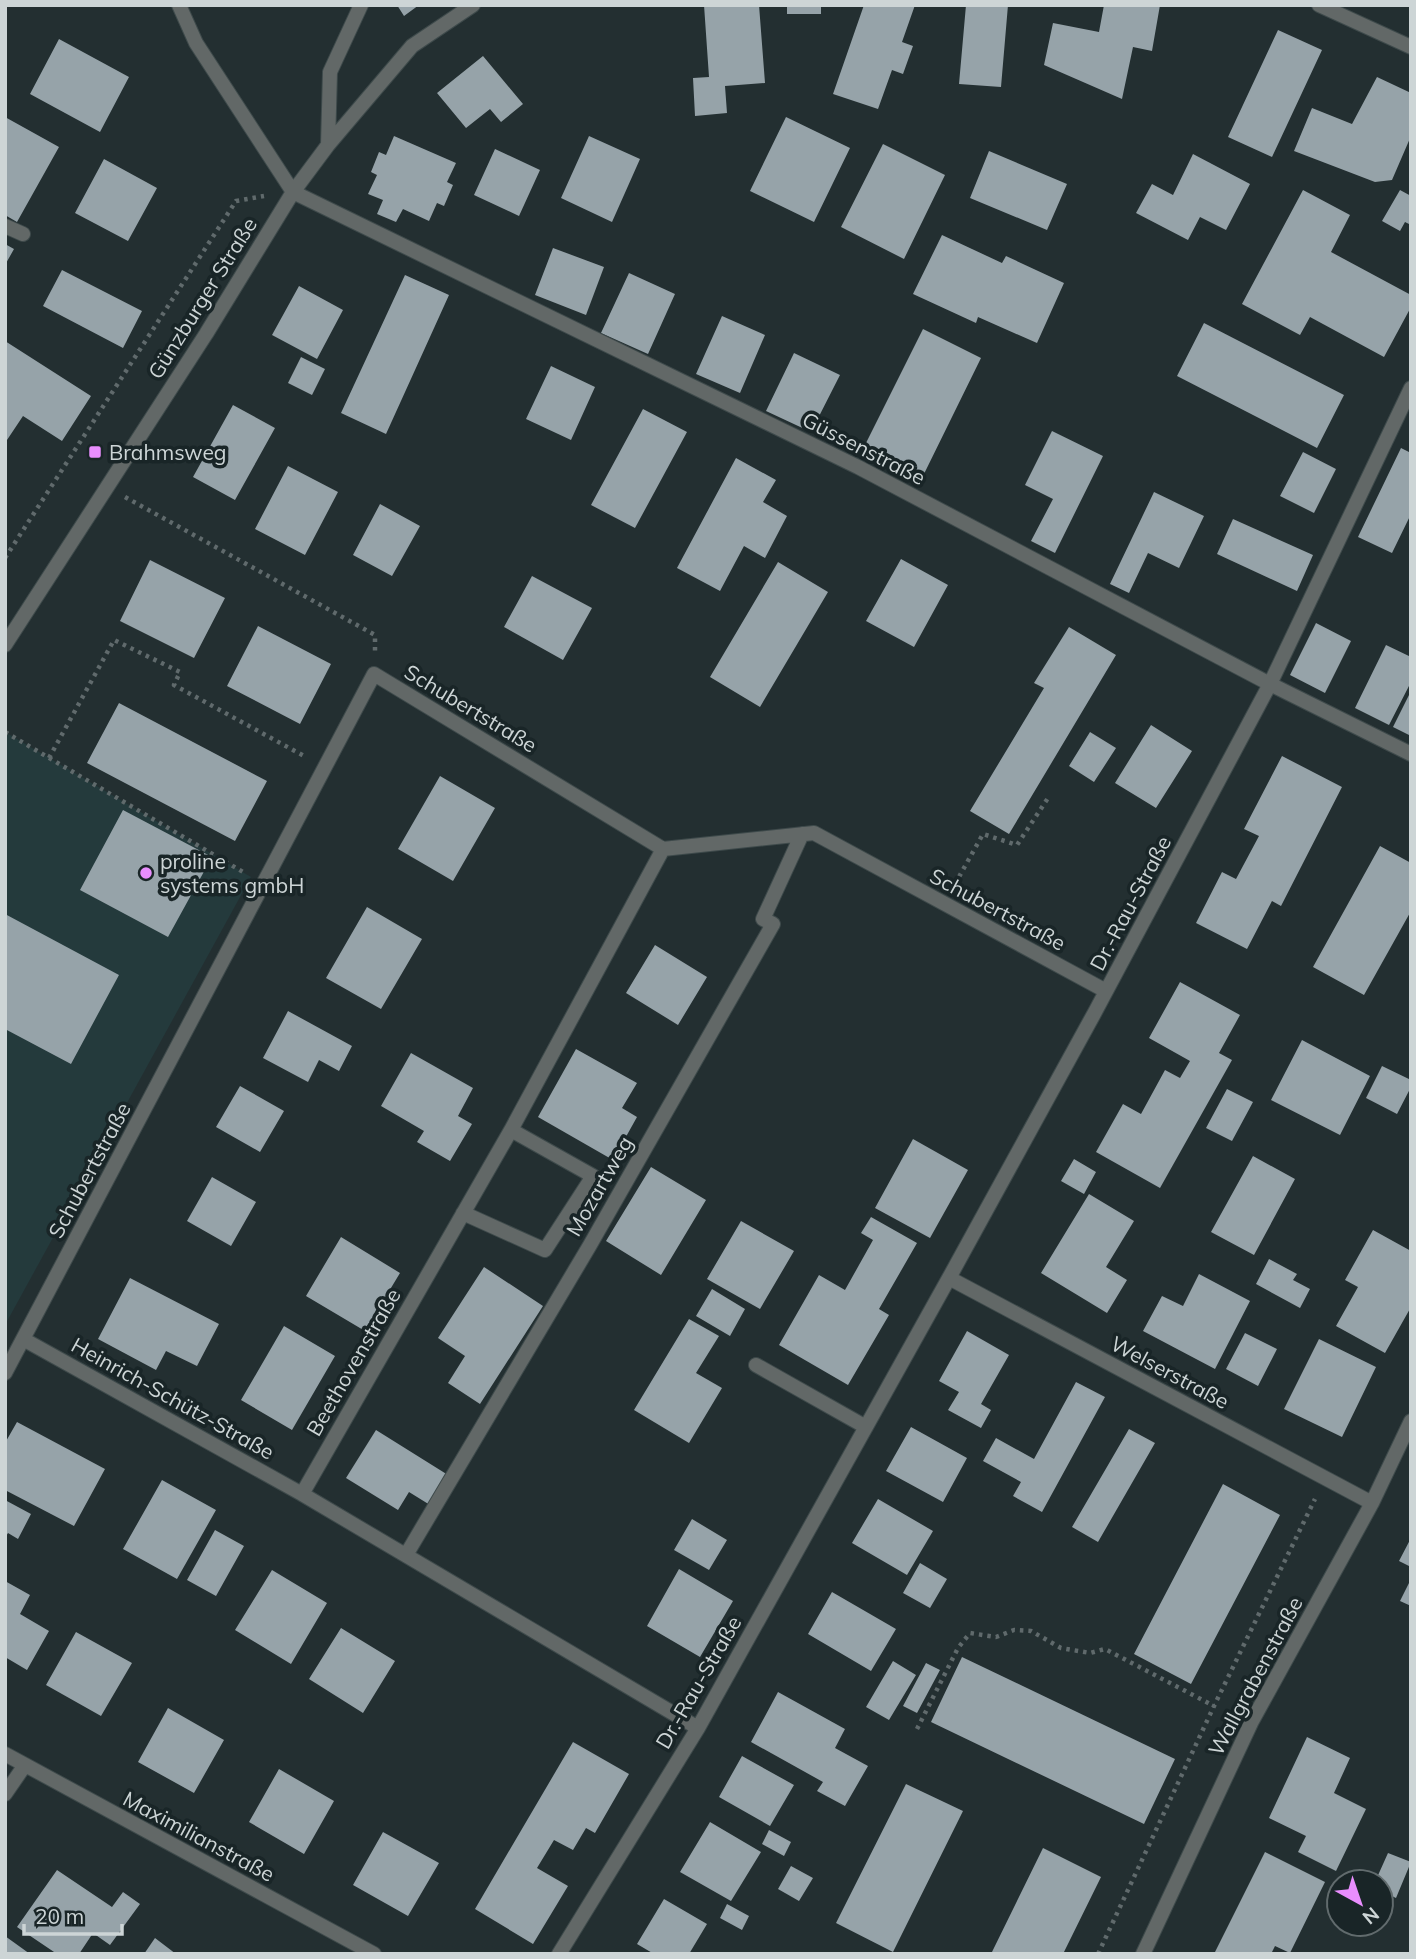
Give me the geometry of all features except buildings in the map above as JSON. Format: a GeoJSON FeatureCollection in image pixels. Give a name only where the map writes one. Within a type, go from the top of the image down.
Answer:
{"type":"FeatureCollection","features":[{"type":"Feature","properties":{"kind":"street"},"geometry":{"type":"LineString","coordinates":[[179,5],[196,43],[293,192]]}},
{"type":"Feature","properties":{"kind":"street"},"geometry":{"type":"LineString","coordinates":[[328,145],[330,72],[361,5]]}},
{"type":"Feature","properties":{"kind":"street","name":"Günzburger Straße"},"geometry":{"type":"LineString","coordinates":[[5,645],[206,334],[293,192],[328,145],[412,46],[473,5]]}},
{"type":"Feature","properties":{"kind":"street"},"geometry":{"type":"LineString","coordinates":[[1319,5],[1411,47]]}},
{"type":"Feature","properties":{"kind":"street","name":"Güssenstraße"},"geometry":{"type":"LineString","coordinates":[[293,192],[858,467],[1270,684],[1411,754]]}},
{"type":"Feature","properties":{"kind":"street"},"geometry":{"type":"LineString","coordinates":[[5,226],[23,234]]}},
{"type":"Feature","properties":{"kind":"street","name":"Dr.-Rau-Straße"},"geometry":{"type":"LineString","coordinates":[[559,1954],[698,1728],[1106,991],[1270,684],[1411,388]]}},
{"type":"Feature","properties":{"kind":"street","name":"Schubertstraße"},"geometry":{"type":"LineString","coordinates":[[5,1373],[374,674],[663,849],[814,832],[1106,991]]}},
{"type":"Feature","properties":{"kind":"street","name":"Mozartweg"},"geometry":{"type":"LineString","coordinates":[[406,1556],[590,1245],[773,924],[763,919],[802,834]]}},
{"type":"Feature","properties":{"kind":"street","name":"Beethovenstraße"},"geometry":{"type":"LineString","coordinates":[[302,1494],[511,1130],[663,849]]}},
{"type":"Feature","properties":{"kind":"street"},"geometry":{"type":"LineString","coordinates":[[463,1213],[545,1250],[593,1176],[511,1130]]}},
{"type":"Feature","properties":{"kind":"street","name":"Welserstraße"},"geometry":{"type":"LineString","coordinates":[[949,1278],[1372,1503]]}},
{"type":"Feature","properties":{"kind":"street","name":"Heinrich-Schütz-Straße"},"geometry":{"type":"LineString","coordinates":[[23,1339],[302,1494]]}},
{"type":"Feature","properties":{"kind":"street"},"geometry":{"type":"LineString","coordinates":[[756,1365],[866,1426]]}},
{"type":"Feature","properties":{"kind":"street","name":"Wallgrabenstraße"},"geometry":{"type":"LineString","coordinates":[[1143,1954],[1251,1723],[1372,1503],[1411,1421]]}},
{"type":"Feature","properties":{"kind":"street"},"geometry":{"type":"LineString","coordinates":[[302,1494],[698,1728]]}},
{"type":"Feature","properties":{"kind":"street","name":"Maximilianstraße"},"geometry":{"type":"LineString","coordinates":[[5,1754],[374,1954]]}},
{"type":"Feature","properties":{"kind":"street"},"geometry":{"type":"LineString","coordinates":[[5,1794],[25,1765]]}},
{"type":"Feature","properties":{"kind":"path"},"geometry":{"type":"LineString","coordinates":[[5,558],[236,201],[293,192]]}},
{"type":"Feature","properties":{"kind":"path"},"geometry":{"type":"LineString","coordinates":[[108,487],[375,635],[374,674]]}},
{"type":"Feature","properties":{"kind":"path"},"geometry":{"type":"LineString","coordinates":[[49,758],[114,640],[180,672],[174,685],[325,768]]}},
{"type":"Feature","properties":{"kind":"path"},"geometry":{"type":"LineString","coordinates":[[5,732],[264,884]]}},
{"type":"Feature","properties":{"kind":"path"},"geometry":{"type":"LineString","coordinates":[[944,903],[983,834],[1017,845],[1050,795]]}},
{"type":"Feature","properties":{"kind":"path"},"geometry":{"type":"LineString","coordinates":[[1098,1954],[1214,1706],[1325,1479]]}},
{"type":"Feature","properties":{"kind":"path"},"geometry":{"type":"LineString","coordinates":[[917,1729],[958,1648],[970,1633],[996,1637],[1014,1630],[1031,1631],[1061,1648],[1090,1653],[1105,1649],[1214,1706]]}},
{"type":"Feature","properties":{"kind":"shaded area"},"geometry":{"type":"Polygon","coordinates":[[[5,732],[251,877],[5,1325],[5,732]]]}},
{"type":"Feature","properties":{"kind":"place","name":"Brahmsweg"},"geometry":{"type":"Point","coordinates":[95,452]}},
{"type":"Feature","properties":{"kind":"place","name":"proline systems gmbH"},"geometry":{"type":"Point","coordinates":[146,873]}}]}
